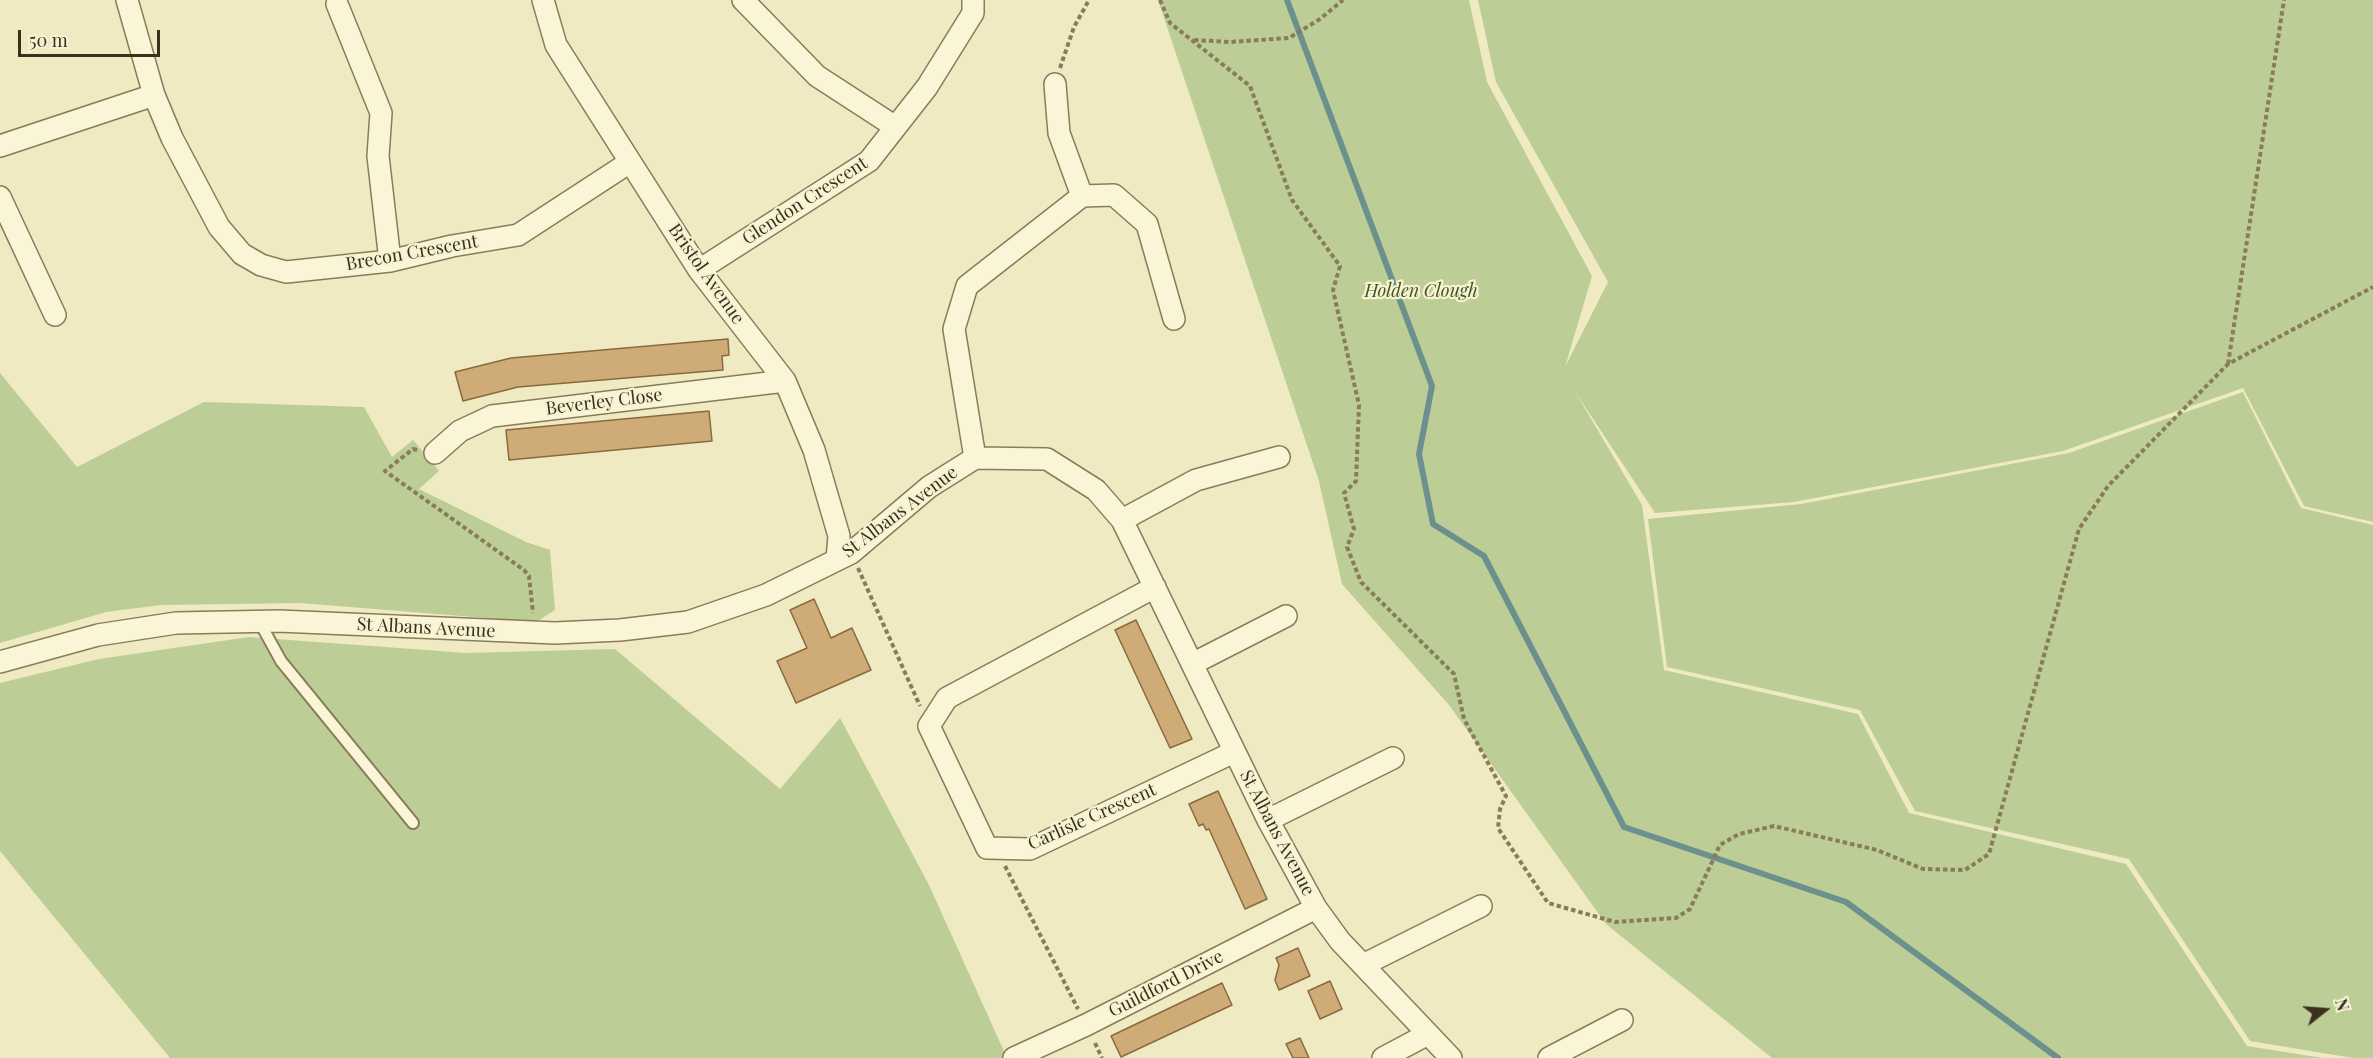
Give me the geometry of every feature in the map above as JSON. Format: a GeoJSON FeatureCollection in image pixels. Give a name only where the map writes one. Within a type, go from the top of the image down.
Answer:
{"type":"FeatureCollection","features":[{"type":"Feature","properties":{"kind":"street","name":"Brecon Crescent"},"geometry":{"type":"LineString","coordinates":[[127,0],[154,95],[199,192],[219,227],[242,254],[261,265],[286,272],[390,261],[453,246],[518,235],[630,162]]}},
{"type":"Feature","properties":{"kind":"street","name":"Bristol Avenue"},"geometry":{"type":"LineString","coordinates":[[543,0],[556,45],[630,162],[699,270],[785,381],[814,450],[844,556]]}},
{"type":"Feature","properties":{"kind":"street"},"geometry":{"type":"LineString","coordinates":[[743,0],[817,76],[894,126]]}},
{"type":"Feature","properties":{"kind":"street","name":"Glendon Crescent"},"geometry":{"type":"LineString","coordinates":[[699,270],[869,161],[894,126],[927,87],[973,13],[973,0]]}},
{"type":"Feature","properties":{"kind":"street"},"geometry":{"type":"LineString","coordinates":[[338,4],[381,112],[378,156],[390,261]]}},
{"type":"Feature","properties":{"kind":"street"},"geometry":{"type":"LineString","coordinates":[[1055,84],[1059,133],[1082,196]]}},
{"type":"Feature","properties":{"kind":"street"},"geometry":{"type":"LineString","coordinates":[[0,146],[154,95]]}},
{"type":"Feature","properties":{"kind":"street"},"geometry":{"type":"LineString","coordinates":[[975,458],[954,329],[968,286],[1082,196],[1114,195],[1147,224],[1174,320]]}},
{"type":"Feature","properties":{"kind":"street"},"geometry":{"type":"LineString","coordinates":[[0,197],[55,315]]}},
{"type":"Feature","properties":{"kind":"street","name":"Beverley Close"},"geometry":{"type":"LineString","coordinates":[[435,453],[460,431],[480,419],[492,416],[785,381]]}},
{"type":"Feature","properties":{"kind":"street"},"geometry":{"type":"LineString","coordinates":[[1122,520],[1196,480],[1279,457]]}},
{"type":"Feature","properties":{"kind":"street","name":"St Albans Avenue"},"geometry":{"type":"LineString","coordinates":[[0,662],[109,633],[176,623],[259,621],[534,633],[620,630],[688,622],[766,595],[844,556],[929,487],[975,458],[1047,459],[1096,490],[1122,520],[1234,752],[1316,908],[1340,941],[1451,1058]]}},
{"type":"Feature","properties":{"kind":"street"},"geometry":{"type":"LineString","coordinates":[[996,848],[987,848],[928,726],[947,698],[1155,587]]}},
{"type":"Feature","properties":{"kind":"street"},"geometry":{"type":"LineString","coordinates":[[1192,664],[1286,616]]}},
{"type":"Feature","properties":{"kind":"street","name":"Carlisle Crescent"},"geometry":{"type":"LineString","coordinates":[[996,848],[1030,849],[1234,752]]}},
{"type":"Feature","properties":{"kind":"street"},"geometry":{"type":"LineString","coordinates":[[1268,820],[1393,758]]}},
{"type":"Feature","properties":{"kind":"street"},"geometry":{"type":"LineString","coordinates":[[1364,965],[1481,906]]}},
{"type":"Feature","properties":{"kind":"street","name":"Guildford Drive"},"geometry":{"type":"LineString","coordinates":[[1014,1058],[1086,1025],[1316,908]]}},
{"type":"Feature","properties":{"kind":"street"},"geometry":{"type":"LineString","coordinates":[[1549,1058],[1622,1020]]}},
{"type":"Feature","properties":{"kind":"street"},"geometry":{"type":"LineString","coordinates":[[1383,1058],[1428,1034]]}},
{"type":"Feature","properties":{"kind":"lane"},"geometry":{"type":"LineString","coordinates":[[259,621],[281,661],[413,824]]}},
{"type":"Feature","properties":{"kind":"path"},"geometry":{"type":"LineString","coordinates":[[1055,84],[1074,27],[1089,0]]}},
{"type":"Feature","properties":{"kind":"path"},"geometry":{"type":"LineString","coordinates":[[1160,0],[1170,23],[1250,86],[1292,200],[1340,266],[1333,290],[1359,405],[1356,481],[1344,493],[1354,529],[1347,547],[1361,582],[1455,674],[1464,719],[1506,796],[1500,809],[1498,828],[1548,903],[1615,922],[1676,918],[1690,909],[1720,845],[1739,834],[1774,826],[1877,850],[1923,869],[1965,870],[1989,854],[2079,529],[2108,486],[2228,364],[2373,287]]}},
{"type":"Feature","properties":{"kind":"path"},"geometry":{"type":"LineString","coordinates":[[1193,40],[1230,42],[1289,38],[1320,19],[1343,0]]}},
{"type":"Feature","properties":{"kind":"path"},"geometry":{"type":"LineString","coordinates":[[2228,364],[2284,0]]}},
{"type":"Feature","properties":{"kind":"path"},"geometry":{"type":"LineString","coordinates":[[435,453],[413,449],[385,471],[524,570],[529,576],[534,633]]}},
{"type":"Feature","properties":{"kind":"path"},"geometry":{"type":"LineString","coordinates":[[844,556],[928,726]]}},
{"type":"Feature","properties":{"kind":"path"},"geometry":{"type":"LineString","coordinates":[[996,848],[1102,1058]]}},
{"type":"Feature","properties":{"kind":"green space","name":"Holden Clough"},"geometry":{"type":"Polygon","coordinates":[[[1158,0],[1469,0],[1487,82],[1592,276],[1565,367],[1608,282],[1496,82],[1478,0],[2373,0],[2373,522],[2304,506],[2243,388],[2063,451],[1794,502],[1655,513],[1574,390],[1642,505],[1664,670],[1858,714],[1909,813],[2126,864],[2247,1046],[2323,1058],[1772,1058],[1606,924],[1449,705],[1342,584],[1319,481],[1158,0]]]}},
{"type":"Feature","properties":{"kind":"green space"},"geometry":{"type":"Polygon","coordinates":[[[0,373],[77,467],[204,402],[364,407],[392,457],[413,440],[439,471],[419,489],[526,542],[550,550],[555,610],[536,622],[300,603],[161,605],[106,612],[0,643],[0,373]]]}},
{"type":"Feature","properties":{"kind":"green space"},"geometry":{"type":"Polygon","coordinates":[[[2243,392],[2301,508],[2373,525],[2373,1058],[2353,1058],[2250,1041],[2129,859],[1915,811],[1860,710],[1667,667],[1648,519],[1801,504],[2069,453],[2243,392]]]}},
{"type":"Feature","properties":{"kind":"green space"},"geometry":{"type":"Polygon","coordinates":[[[249,637],[466,653],[615,649],[780,789],[840,718],[929,885],[1007,1058],[170,1058],[0,851],[0,683],[99,659],[249,637]]]}},
{"type":"Feature","properties":{"kind":"building"},"geometry":{"type":"Polygon","coordinates":[[[728,339],[729,355],[722,356],[723,370],[518,387],[463,401],[455,372],[511,358],[728,339]]]}},
{"type":"Feature","properties":{"kind":"building"},"geometry":{"type":"Polygon","coordinates":[[[709,411],[712,441],[509,460],[506,430],[709,411]]]}},
{"type":"Feature","properties":{"kind":"building"},"geometry":{"type":"Polygon","coordinates":[[[814,599],[831,638],[852,628],[871,670],[796,703],[777,661],[807,648],[790,610],[814,599]]]}},
{"type":"Feature","properties":{"kind":"building"},"geometry":{"type":"Polygon","coordinates":[[[1136,620],[1192,739],[1170,748],[1115,630],[1136,620]]]}},
{"type":"Feature","properties":{"kind":"building"},"geometry":{"type":"Polygon","coordinates":[[[1218,791],[1267,899],[1245,909],[1209,829],[1206,830],[1203,824],[1199,826],[1189,804],[1218,791]]]}},
{"type":"Feature","properties":{"kind":"building"},"geometry":{"type":"Polygon","coordinates":[[[1298,948],[1310,976],[1279,990],[1275,980],[1279,965],[1276,958],[1298,948]]]}},
{"type":"Feature","properties":{"kind":"building"},"geometry":{"type":"Polygon","coordinates":[[[1330,981],[1342,1009],[1320,1019],[1308,991],[1330,981]]]}},
{"type":"Feature","properties":{"kind":"building"},"geometry":{"type":"Polygon","coordinates":[[[1222,983],[1232,1005],[1121,1057],[1111,1036],[1222,983]]]}},
{"type":"Feature","properties":{"kind":"building"},"geometry":{"type":"Polygon","coordinates":[[[1300,1038],[1309,1058],[1293,1058],[1286,1044],[1300,1038]]]}},
{"type":"Feature","properties":{"kind":"waterway"},"geometry":{"type":"LineString","coordinates":[[1287,0],[1432,386],[1419,454],[1433,524],[1484,556],[1624,827],[1846,902],[2058,1058]]}}]}
